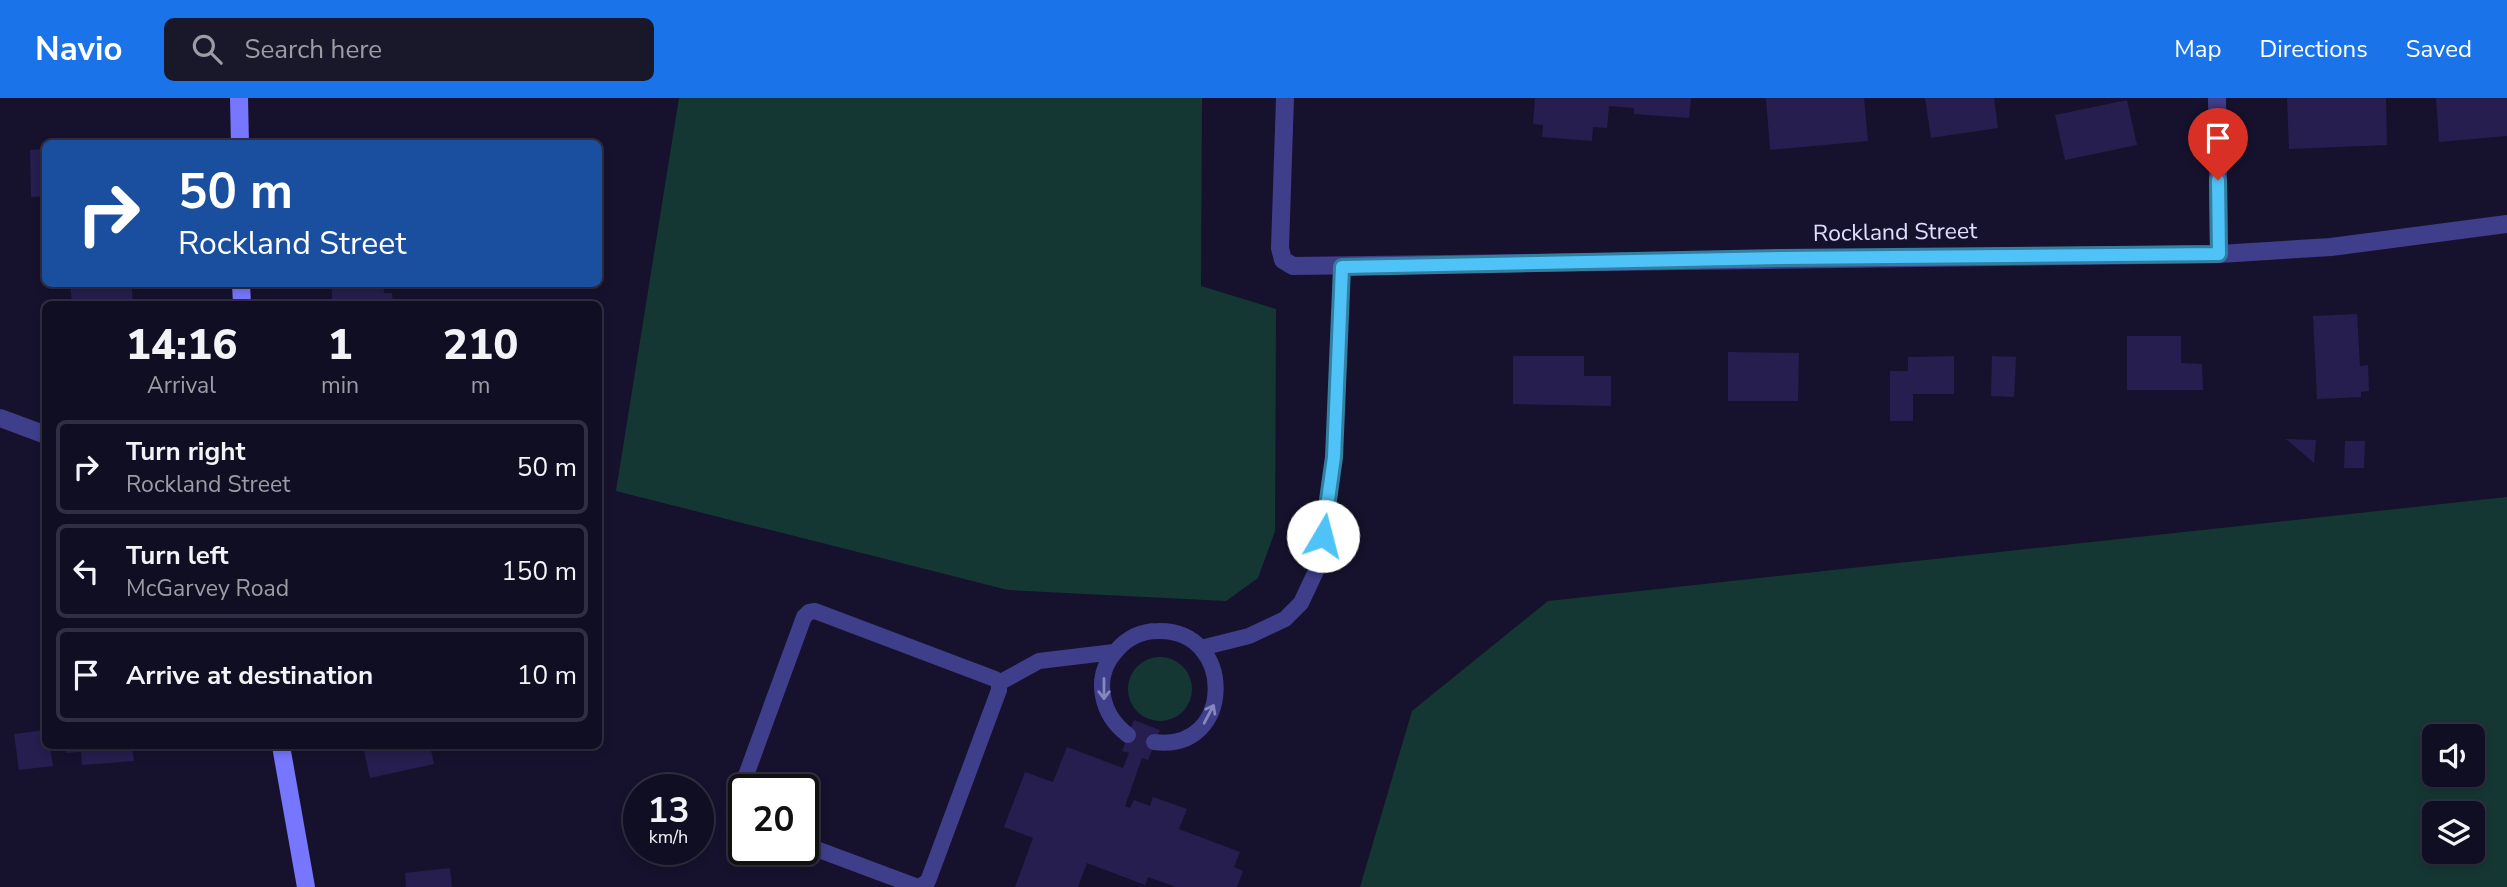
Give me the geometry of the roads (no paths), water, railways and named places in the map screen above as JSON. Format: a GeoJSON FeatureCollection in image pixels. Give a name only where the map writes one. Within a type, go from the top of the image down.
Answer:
{"type":"FeatureCollection","features":[{"type":"Feature","properties":{"kind":"main road"},"geometry":{"type":"LineString","coordinates":[[239,98],[240,140]]}},
{"type":"Feature","properties":{"kind":"main road"},"geometry":{"type":"LineString","coordinates":[[282,749],[306,887]]}},
{"type":"Feature","properties":{"kind":"street","name":"Rockland Street"},"geometry":{"type":"LineString","coordinates":[[1284,98],[1279,248],[1283,260],[1293,266],[2219,254],[2331,247],[2507,224]]}},
{"type":"Feature","properties":{"kind":"street"},"geometry":{"type":"LineString","coordinates":[[2217,98],[2219,254]]}},
{"type":"Feature","properties":{"kind":"street"},"geometry":{"type":"LineString","coordinates":[[0,418],[42,434]]}},
{"type":"Feature","properties":{"kind":"lane"},"geometry":{"type":"LineString","coordinates":[[1201,648],[1249,636],[1284,619],[1301,603],[1316,571],[1334,457],[1342,267]]}},
{"type":"Feature","properties":{"kind":"lane"},"geometry":{"type":"LineString","coordinates":[[746,774],[804,617],[809,612],[815,611],[995,679],[999,683],[999,690],[928,881],[919,887],[819,850]]}},
{"type":"Feature","properties":{"kind":"lane"},"geometry":{"type":"LineString","coordinates":[[1128,734],[1115,725],[1105,708],[1102,688],[1105,669],[1114,652],[1129,638],[1148,631],[1168,631],[1187,637],[1201,648],[1212,664],[1217,681],[1216,699],[1210,716],[1199,731],[1183,741],[1167,744],[1154,742]]}},
{"type":"Feature","properties":{"kind":"lane"},"geometry":{"type":"LineString","coordinates":[[999,683],[1039,661],[1114,652]]}}]}
